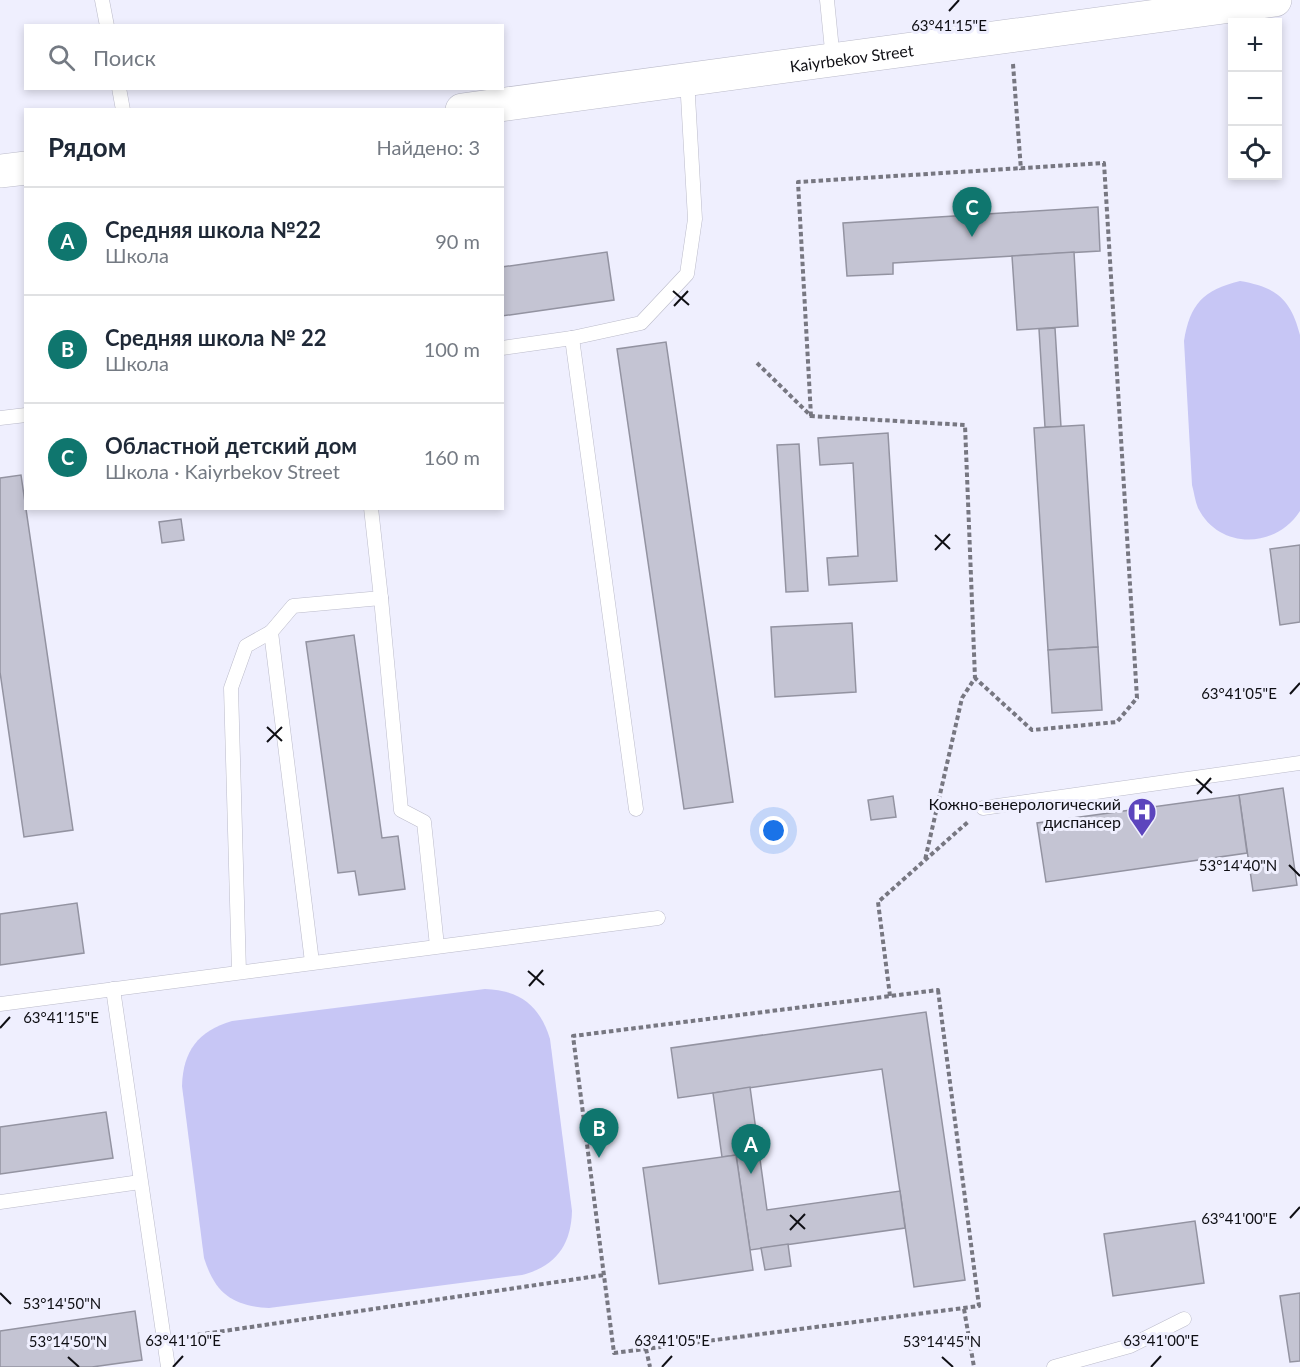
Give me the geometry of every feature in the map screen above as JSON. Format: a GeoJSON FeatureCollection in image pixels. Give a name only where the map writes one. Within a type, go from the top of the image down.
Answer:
{"type":"FeatureCollection","features":[{"type":"Feature","properties":{"kind":"main road","name":"Kaiyrbekov Street"},"geometry":{"type":"LineString","coordinates":[[477,108],[1275,0]]}},
{"type":"Feature","properties":{"kind":"main road"},"geometry":{"type":"LineString","coordinates":[[0,171],[24,168]]}},
{"type":"Feature","properties":{"kind":"lane"},"geometry":{"type":"LineString","coordinates":[[102,0],[107,24]]}},
{"type":"Feature","properties":{"kind":"lane"},"geometry":{"type":"LineString","coordinates":[[827,0],[833,60]]}},
{"type":"Feature","properties":{"kind":"lane"},"geometry":{"type":"LineString","coordinates":[[504,348],[572,338],[641,323],[687,274],[695,219],[687,80]]}},
{"type":"Feature","properties":{"kind":"lane"},"geometry":{"type":"LineString","coordinates":[[119,90],[123,108]]}},
{"type":"Feature","properties":{"kind":"lane"},"geometry":{"type":"LineString","coordinates":[[572,338],[636,809]]}},
{"type":"Feature","properties":{"kind":"lane"},"geometry":{"type":"LineString","coordinates":[[0,418],[24,415]]}},
{"type":"Feature","properties":{"kind":"lane"},"geometry":{"type":"LineString","coordinates":[[371,510],[401,810],[424,822],[436,946]]}},
{"type":"Feature","properties":{"kind":"lane"},"geometry":{"type":"LineString","coordinates":[[240,972],[231,688],[246,646],[271,632],[293,606],[381,598]]}},
{"type":"Feature","properties":{"kind":"lane"},"geometry":{"type":"LineString","coordinates":[[271,632],[312,962]]}},
{"type":"Feature","properties":{"kind":"lane"},"geometry":{"type":"LineString","coordinates":[[983,808],[1300,763]]}},
{"type":"Feature","properties":{"kind":"lane"},"geometry":{"type":"LineString","coordinates":[[0,1004],[658,918]]}},
{"type":"Feature","properties":{"kind":"lane"},"geometry":{"type":"LineString","coordinates":[[113,989],[168,1367]]}},
{"type":"Feature","properties":{"kind":"lane"},"geometry":{"type":"LineString","coordinates":[[0,1202],[140,1182]]}},
{"type":"Feature","properties":{"kind":"lane"},"geometry":{"type":"LineString","coordinates":[[1054,1367],[1130,1346],[1184,1319]]}},
{"type":"Feature","properties":{"kind":"path"},"geometry":{"type":"LineString","coordinates":[[1011,36],[1021,170]]}},
{"type":"Feature","properties":{"kind":"path"},"geometry":{"type":"LineString","coordinates":[[811,416],[798,182],[1021,170],[1104,163],[1137,698],[1117,722],[1032,730],[975,678]]}},
{"type":"Feature","properties":{"kind":"path"},"geometry":{"type":"LineString","coordinates":[[757,363],[811,416],[965,426],[975,678],[962,698],[925,860]]}},
{"type":"Feature","properties":{"kind":"path"},"geometry":{"type":"LineString","coordinates":[[890,996],[878,902],[983,808]]}},
{"type":"Feature","properties":{"kind":"path"},"geometry":{"type":"LineString","coordinates":[[938,990],[979,1306],[614,1353],[604,1275],[573,1036],[938,990]]}},
{"type":"Feature","properties":{"kind":"path"},"geometry":{"type":"LineString","coordinates":[[164,1340],[604,1275]]}},
{"type":"Feature","properties":{"kind":"path"},"geometry":{"type":"LineString","coordinates":[[964,1308],[974,1367]]}},
{"type":"Feature","properties":{"kind":"path"},"geometry":{"type":"LineString","coordinates":[[646,1349],[650,1367]]}},
{"type":"Feature","properties":{"kind":"shaded area"},"geometry":{"type":"Polygon","coordinates":[[[1240,281],[1263,287],[1280,297],[1292,312],[1300,335],[1300,511],[1290,524],[1277,532],[1263,538],[1248,540],[1219,532],[1207,522],[1197,505],[1192,485],[1184,341],[1190,317],[1200,300],[1216,289],[1240,281]]]}},
{"type":"Feature","properties":{"kind":"shaded area"},"geometry":{"type":"Polygon","coordinates":[[[485,989],[509,993],[527,1002],[541,1017],[550,1039],[572,1211],[569,1234],[565,1244],[552,1260],[522,1275],[269,1308],[235,1301],[220,1289],[208,1270],[204,1258],[182,1086],[185,1062],[195,1044],[210,1030],[232,1021],[485,989]]]}},
{"type":"Feature","properties":{"kind":"building"},"geometry":{"type":"Polygon","coordinates":[[[1098,207],[1100,251],[893,263],[893,274],[847,276],[843,223],[1098,207]]]}},
{"type":"Feature","properties":{"kind":"building"},"geometry":{"type":"Polygon","coordinates":[[[607,252],[614,300],[504,316],[504,267],[607,252]]]}},
{"type":"Feature","properties":{"kind":"building"},"geometry":{"type":"Polygon","coordinates":[[[1074,252],[1078,326],[1017,330],[1012,256],[1074,252]]]}},
{"type":"Feature","properties":{"kind":"building"},"geometry":{"type":"Polygon","coordinates":[[[1055,328],[1061,427],[1045,427],[1039,329],[1055,328]]]}},
{"type":"Feature","properties":{"kind":"building"},"geometry":{"type":"Polygon","coordinates":[[[666,342],[733,802],[684,809],[617,349],[666,342]]]}},
{"type":"Feature","properties":{"kind":"building"},"geometry":{"type":"Polygon","coordinates":[[[1084,425],[1098,647],[1048,650],[1034,428],[1084,425]]]}},
{"type":"Feature","properties":{"kind":"building"},"geometry":{"type":"Polygon","coordinates":[[[888,433],[897,581],[829,585],[827,558],[858,556],[853,463],[820,465],[818,438],[888,433]]]}},
{"type":"Feature","properties":{"kind":"building"},"geometry":{"type":"Polygon","coordinates":[[[799,444],[808,591],[786,592],[777,445],[799,444]]]}},
{"type":"Feature","properties":{"kind":"building"},"geometry":{"type":"Polygon","coordinates":[[[21,475],[24,510],[26,510],[73,830],[24,837],[0,672],[0,478],[21,475]]]}},
{"type":"Feature","properties":{"kind":"building"},"geometry":{"type":"Polygon","coordinates":[[[181,519],[184,540],[162,543],[159,522],[181,519]]]}},
{"type":"Feature","properties":{"kind":"building"},"geometry":{"type":"Polygon","coordinates":[[[1300,545],[1300,622],[1280,625],[1270,549],[1300,545]]]}},
{"type":"Feature","properties":{"kind":"building"},"geometry":{"type":"Polygon","coordinates":[[[852,623],[856,692],[775,697],[771,627],[852,623]]]}},
{"type":"Feature","properties":{"kind":"building"},"geometry":{"type":"Polygon","coordinates":[[[354,635],[382,838],[398,836],[405,889],[359,895],[355,871],[338,873],[306,642],[354,635]]]}},
{"type":"Feature","properties":{"kind":"building"},"geometry":{"type":"Polygon","coordinates":[[[1098,647],[1102,710],[1052,713],[1048,650],[1098,647]]]}},
{"type":"Feature","properties":{"kind":"building"},"geometry":{"type":"Polygon","coordinates":[[[1283,788],[1297,885],[1253,891],[1239,795],[1283,788]]]}},
{"type":"Feature","properties":{"kind":"building","name":"Кожно-венерологический диспансер"},"geometry":{"type":"Polygon","coordinates":[[[1239,795],[1247,853],[1046,882],[1037,823],[1239,795]]]}},
{"type":"Feature","properties":{"kind":"building"},"geometry":{"type":"Polygon","coordinates":[[[893,796],[896,817],[871,820],[868,800],[893,796]]]}},
{"type":"Feature","properties":{"kind":"building"},"geometry":{"type":"Polygon","coordinates":[[[77,903],[84,953],[0,965],[0,914],[77,903]]]}},
{"type":"Feature","properties":{"kind":"building"},"geometry":{"type":"Polygon","coordinates":[[[926,1012],[965,1280],[914,1287],[882,1069],[678,1098],[671,1048],[926,1012]]]}},
{"type":"Feature","properties":{"kind":"building"},"geometry":{"type":"Polygon","coordinates":[[[750,1087],[767,1210],[900,1191],[905,1228],[750,1250],[736,1155],[722,1157],[713,1093],[750,1087]]]}},
{"type":"Feature","properties":{"kind":"building"},"geometry":{"type":"Polygon","coordinates":[[[106,1112],[113,1158],[0,1174],[0,1127],[106,1112]]]}},
{"type":"Feature","properties":{"kind":"building"},"geometry":{"type":"Polygon","coordinates":[[[736,1155],[753,1270],[659,1284],[643,1168],[736,1155]]]}},
{"type":"Feature","properties":{"kind":"building"},"geometry":{"type":"Polygon","coordinates":[[[1195,1221],[1204,1283],[1113,1296],[1104,1234],[1195,1221]]]}},
{"type":"Feature","properties":{"kind":"building"},"geometry":{"type":"Polygon","coordinates":[[[788,1244],[791,1266],[765,1270],[761,1248],[788,1244]]]}},
{"type":"Feature","properties":{"kind":"building"},"geometry":{"type":"Polygon","coordinates":[[[1300,1293],[1300,1361],[1290,1362],[1280,1296],[1300,1293]]]}},
{"type":"Feature","properties":{"kind":"building"},"geometry":{"type":"Polygon","coordinates":[[[135,1311],[142,1360],[92,1367],[0,1367],[0,1331],[135,1311]]]}},
{"type":"Feature","properties":{"kind":"place","name":"Областной детский дом"},"geometry":{"type":"Point","coordinates":[972,237]}},
{"type":"Feature","properties":{"kind":"place","name":"Кожно-венерологический диспансер"},"geometry":{"type":"Point","coordinates":[1142,838]}},
{"type":"Feature","properties":{"kind":"place","name":"Средняя школа № 22"},"geometry":{"type":"Point","coordinates":[599,1158]}},
{"type":"Feature","properties":{"kind":"place","name":"Средняя школа №22"},"geometry":{"type":"Point","coordinates":[751,1174]}}]}
